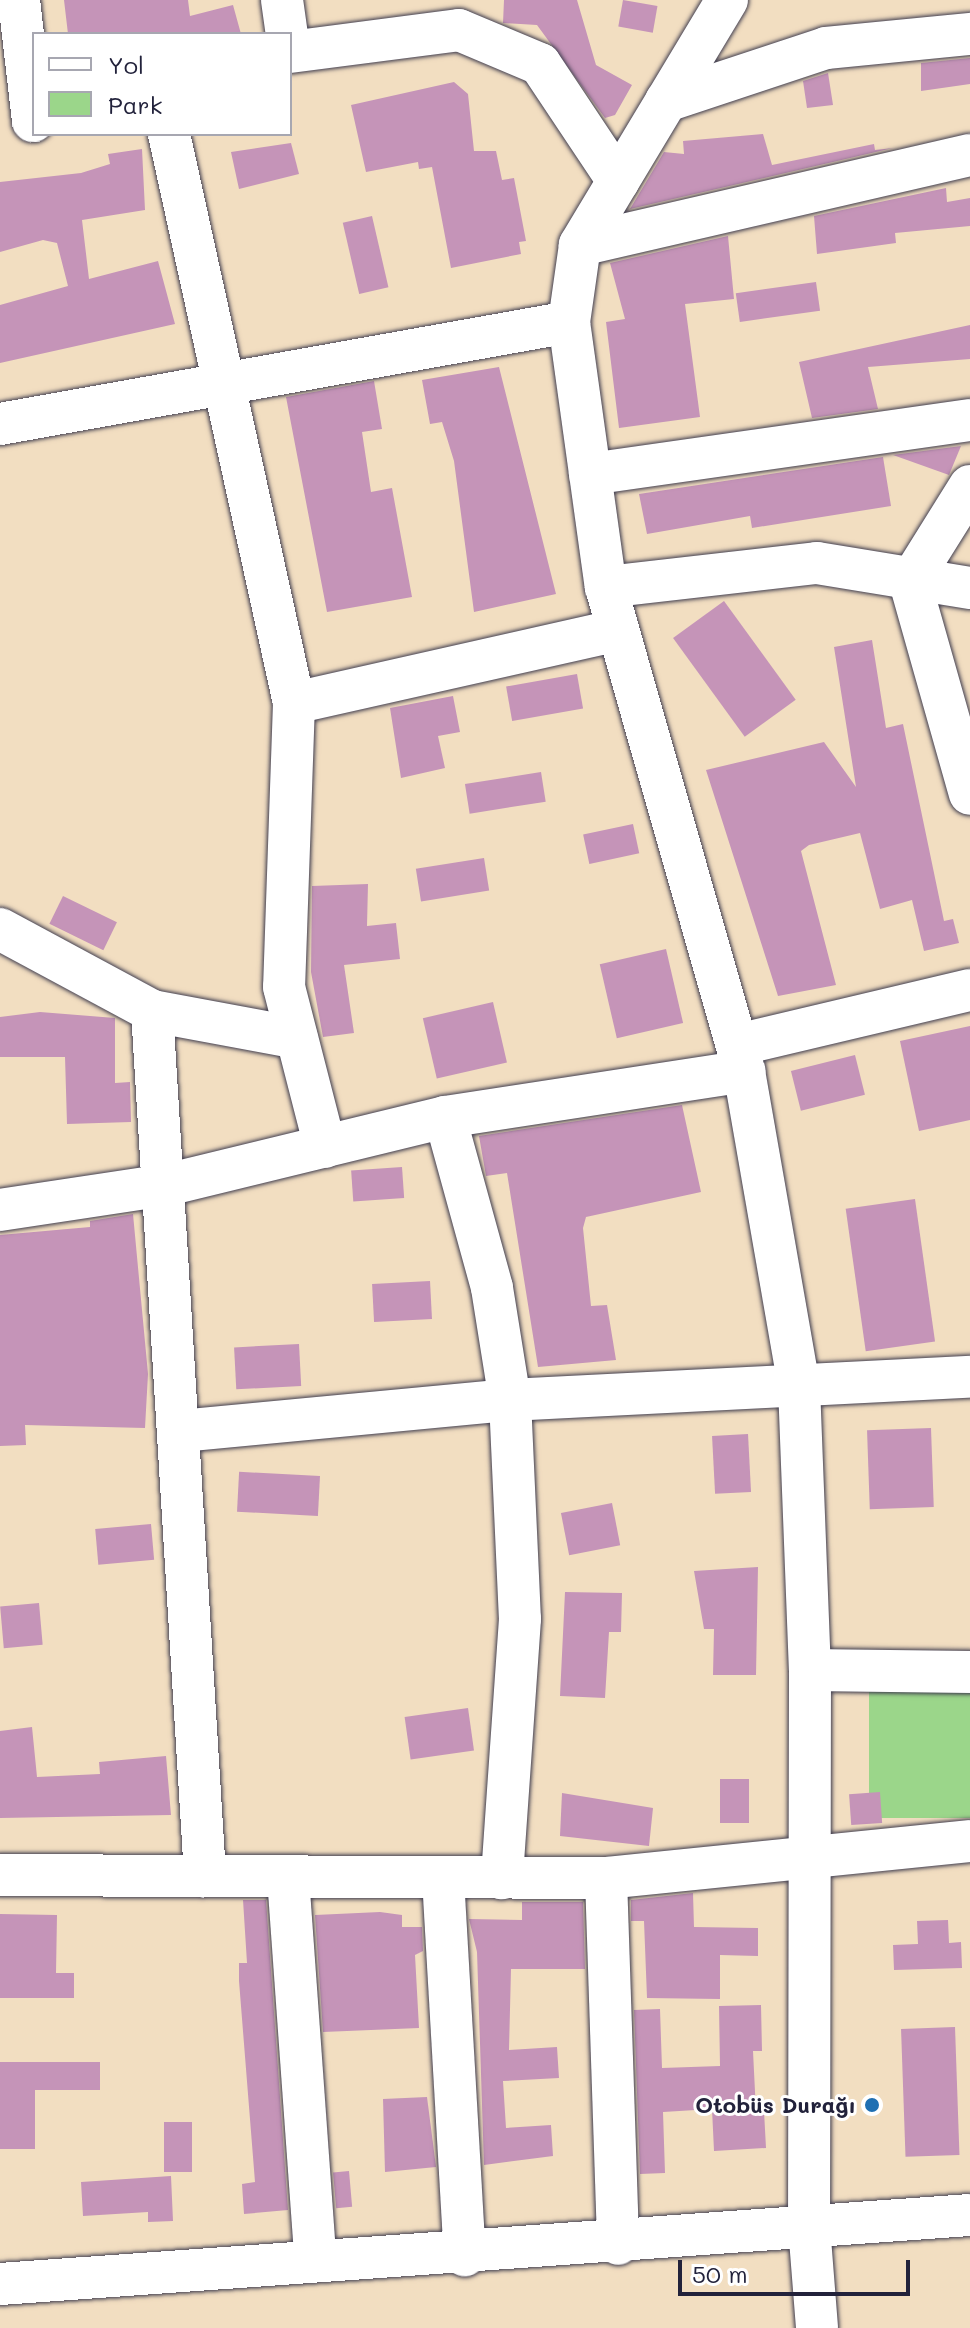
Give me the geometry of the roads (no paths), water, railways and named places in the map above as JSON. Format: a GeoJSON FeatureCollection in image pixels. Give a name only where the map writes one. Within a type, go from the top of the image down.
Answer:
{"type":"FeatureCollection","features":[{"type":"Feature","properties":{"kind":"street"},"geometry":{"type":"LineString","coordinates":[[19,0],[32,105]]}},
{"type":"Feature","properties":{"kind":"street"},"geometry":{"type":"LineString","coordinates":[[282,0],[287,32]]}},
{"type":"Feature","properties":{"kind":"street"},"geometry":{"type":"LineString","coordinates":[[727,0],[580,245],[569,322],[606,587],[740,1058],[799,1386],[810,1670],[809,2226],[817,2314]]}},
{"type":"Feature","properties":{"kind":"street"},"geometry":{"type":"LineString","coordinates":[[292,52],[459,30],[540,64],[618,181]]}},
{"type":"Feature","properties":{"kind":"street"},"geometry":{"type":"LineString","coordinates":[[666,101],[826,48],[970,34]]}},
{"type":"Feature","properties":{"kind":"street"},"geometry":{"type":"LineString","coordinates":[[0,132],[32,122]]}},
{"type":"Feature","properties":{"kind":"street"},"geometry":{"type":"LineString","coordinates":[[169,136],[228,379],[294,703],[284,987],[325,1147]]}},
{"type":"Feature","properties":{"kind":"street"},"geometry":{"type":"LineString","coordinates":[[580,245],[970,155]]}},
{"type":"Feature","properties":{"kind":"street"},"geometry":{"type":"LineString","coordinates":[[0,424],[228,379],[569,322]]}},
{"type":"Feature","properties":{"kind":"street"},"geometry":{"type":"LineString","coordinates":[[590,474],[970,420]]}},
{"type":"Feature","properties":{"kind":"street"},"geometry":{"type":"LineString","coordinates":[[970,486],[910,582],[970,794]]}},
{"type":"Feature","properties":{"kind":"street"},"geometry":{"type":"LineString","coordinates":[[606,587],[817,563],[910,582],[970,588]]}},
{"type":"Feature","properties":{"kind":"street"},"geometry":{"type":"LineString","coordinates":[[294,703],[618,630]]}},
{"type":"Feature","properties":{"kind":"street"},"geometry":{"type":"LineString","coordinates":[[0,929],[152,1011],[297,1038]]}},
{"type":"Feature","properties":{"kind":"street"},"geometry":{"type":"LineString","coordinates":[[0,1210],[166,1185],[445,1117],[740,1058],[970,990]]}},
{"type":"Feature","properties":{"kind":"street"},"geometry":{"type":"LineString","coordinates":[[152,1011],[166,1185],[205,1876]]}},
{"type":"Feature","properties":{"kind":"street"},"geometry":{"type":"LineString","coordinates":[[445,1117],[492,1288],[510,1400],[520,1619],[502,1878]]}},
{"type":"Feature","properties":{"kind":"street"},"geometry":{"type":"LineString","coordinates":[[180,1431],[510,1400],[970,1377]]}},
{"type":"Feature","properties":{"kind":"street"},"geometry":{"type":"LineString","coordinates":[[810,1670],[970,1672]]}},
{"type":"Feature","properties":{"kind":"street"},"geometry":{"type":"LineString","coordinates":[[0,1875],[606,1878],[808,1853],[970,1841]]}},
{"type":"Feature","properties":{"kind":"street"},"geometry":{"type":"LineString","coordinates":[[288,1877],[315,2257]]}},
{"type":"Feature","properties":{"kind":"street"},"geometry":{"type":"LineString","coordinates":[[443,1878],[465,2255]]}},
{"type":"Feature","properties":{"kind":"street"},"geometry":{"type":"LineString","coordinates":[[606,1878],[618,2244]]}},
{"type":"Feature","properties":{"kind":"street"},"geometry":{"type":"LineString","coordinates":[[0,2284],[315,2257],[465,2255],[970,2215]]}},
{"type":"Feature","properties":{"kind":"place","name":"Otobüs Durağı"},"geometry":{"type":"Point","coordinates":[872,2105]}}]}
